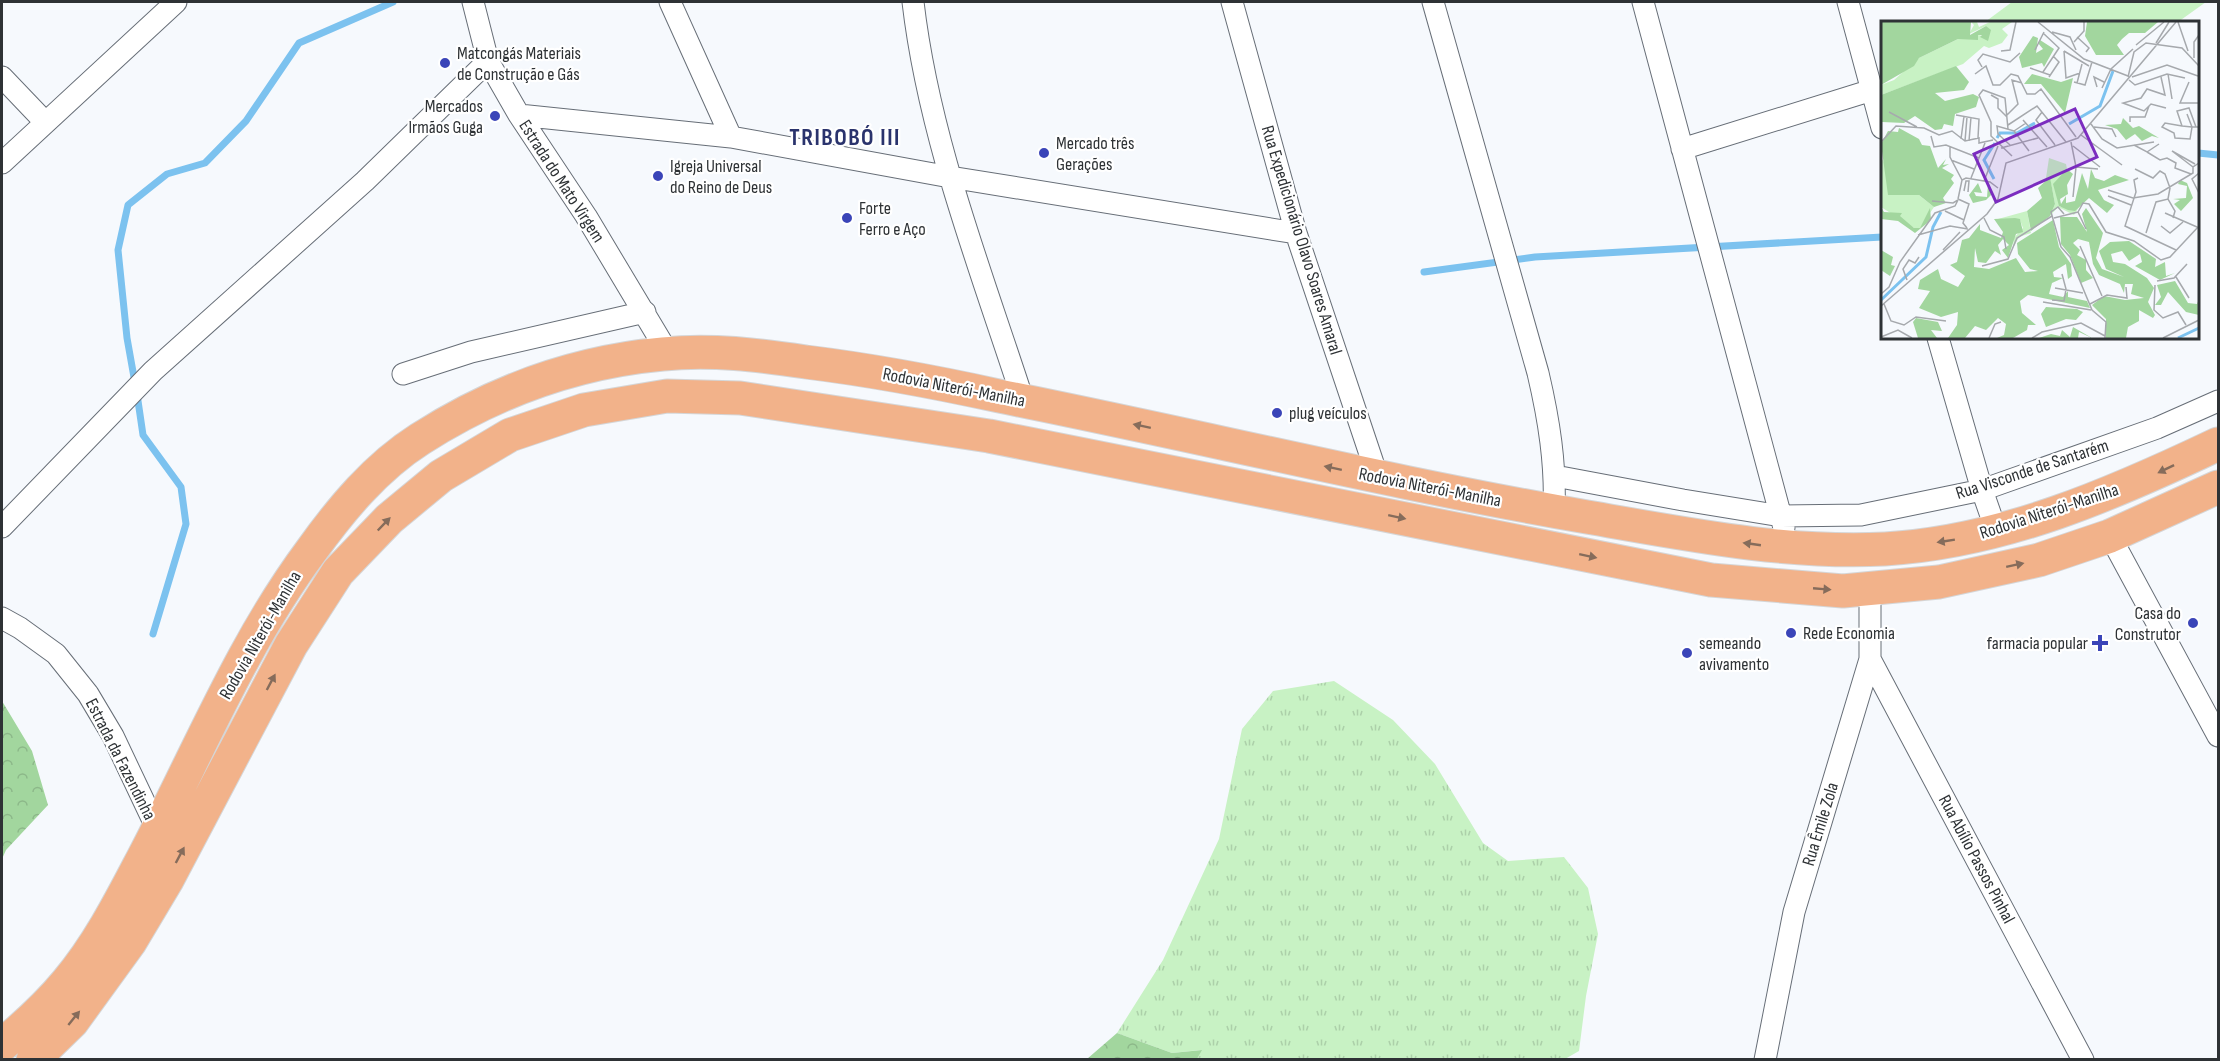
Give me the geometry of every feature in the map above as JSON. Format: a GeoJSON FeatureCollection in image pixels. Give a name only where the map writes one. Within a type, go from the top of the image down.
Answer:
{"type":"FeatureCollection","features":[{"type":"Feature","properties":{"kind":"highway","name":"Rodovia Niterói-Manilha"},"geometry":{"type":"LineString","coordinates":[[2,1045],[31,1021],[69,980],[100,934],[158,831],[252,642],[286,585],[329,525],[389,462],[418,440],[492,399],[560,372],[599,362],[668,353],[757,355],[880,371],[1378,478],[1554,512],[1740,543],[1789,548],[1888,549],[1997,533],[2154,475],[2218,444]]}},
{"type":"Feature","properties":{"kind":"highway","name":"Rodovia Niterói-Manilha"},"geometry":{"type":"LineString","coordinates":[[33,1059],[72,1022],[130,942],[167,880],[291,645],[338,572],[389,519],[441,476],[510,435],[584,410],[667,396],[740,398],[989,436],[1711,580],[1843,591],[1939,582],[2039,560],[2110,536],[2218,488]]}},
{"type":"Feature","properties":{"kind":"street"},"geometry":{"type":"LineString","coordinates":[[2,163],[176,2]]}},
{"type":"Feature","properties":{"kind":"street","name":"Estrada do Mato Virgem"},"geometry":{"type":"LineString","coordinates":[[473,2],[488,61],[519,115],[586,216],[668,353]]}},
{"type":"Feature","properties":{"kind":"street"},"geometry":{"type":"LineString","coordinates":[[670,2],[731,137]]}},
{"type":"Feature","properties":{"kind":"street"},"geometry":{"type":"LineString","coordinates":[[913,2],[925,75],[950,177],[1023,400]]}},
{"type":"Feature","properties":{"kind":"street","name":"Rua Expedicionário Olavo Soares Amaral"},"geometry":{"type":"LineString","coordinates":[[1232,2],[1296,233],[1378,478]]}},
{"type":"Feature","properties":{"kind":"street"},"geometry":{"type":"LineString","coordinates":[[1433,2],[1549,422],[1556,476],[1554,512]]}},
{"type":"Feature","properties":{"kind":"street"},"geometry":{"type":"LineString","coordinates":[[1643,2],[1789,548]]}},
{"type":"Feature","properties":{"kind":"street"},"geometry":{"type":"LineString","coordinates":[[1848,2],[1881,124]]}},
{"type":"Feature","properties":{"kind":"street"},"geometry":{"type":"LineString","coordinates":[[2,527],[153,371],[365,181],[488,61]]}},
{"type":"Feature","properties":{"kind":"street"},"geometry":{"type":"LineString","coordinates":[[2,76],[45,122]]}},
{"type":"Feature","properties":{"kind":"street"},"geometry":{"type":"LineString","coordinates":[[1682,149],[1872,90]]}},
{"type":"Feature","properties":{"kind":"street"},"geometry":{"type":"LineString","coordinates":[[519,115],[731,137],[950,177],[1296,233]]}},
{"type":"Feature","properties":{"kind":"street"},"geometry":{"type":"LineString","coordinates":[[403,374],[471,352],[645,312]]}},
{"type":"Feature","properties":{"kind":"street"},"geometry":{"type":"LineString","coordinates":[[1938,339],[1982,490],[1997,533]]}},
{"type":"Feature","properties":{"kind":"street","name":"Rua Visconde de Santarém"},"geometry":{"type":"LineString","coordinates":[[1556,476],[1781,516],[1861,515],[1982,490],[2157,428],[2218,401]]}},
{"type":"Feature","properties":{"kind":"street"},"geometry":{"type":"LineString","coordinates":[[2110,536],[2218,736]]}},
{"type":"Feature","properties":{"kind":"street","name":"Rua Êmile Zola"},"geometry":{"type":"LineString","coordinates":[[1765,1059],[1794,912],[1870,659],[1870,589]]}},
{"type":"Feature","properties":{"kind":"street","name":"Estrada da Fazendinha"},"geometry":{"type":"LineString","coordinates":[[2,618],[56,654],[88,694],[113,736],[158,831]]}},
{"type":"Feature","properties":{"kind":"street","name":"Rua Abílio Passos Pinhal"},"geometry":{"type":"LineString","coordinates":[[1870,659],[2084,1059]]}},
{"type":"Feature","properties":{"kind":"green space"},"geometry":{"type":"Polygon","coordinates":[[[2012,2],[2206,2],[2179,21],[1986,21],[2012,2]]]}},
{"type":"Feature","properties":{"kind":"green space"},"geometry":{"type":"Polygon","coordinates":[[[1334,681],[1393,720],[1435,764],[1483,843],[1508,861],[1564,857],[1588,888],[1598,934],[1586,996],[1579,1051],[1565,1059],[1197,1059],[1201,1050],[1172,1053],[1117,1033],[1163,960],[1219,839],[1242,729],[1273,691],[1334,681]]]}},
{"type":"Feature","properties":{"kind":"green space"},"geometry":{"type":"Polygon","coordinates":[[[2,701],[32,751],[48,805],[6,850],[2,859],[2,701]]]}},
{"type":"Feature","properties":{"kind":"green space"},"geometry":{"type":"Polygon","coordinates":[[[1117,1033],[1172,1053],[1202,1050],[1197,1059],[1087,1059],[1117,1033]]]}},
{"type":"Feature","properties":{"kind":"waterway"},"geometry":{"type":"LineString","coordinates":[[135,383],[127,338],[118,250],[128,205],[167,174],[205,163],[246,121],[299,43],[393,2]]}},
{"type":"Feature","properties":{"kind":"waterway"},"geometry":{"type":"LineString","coordinates":[[2199,153],[2218,155]]}},
{"type":"Feature","properties":{"kind":"waterway"},"geometry":{"type":"LineString","coordinates":[[1424,272],[1535,257],[1881,237]]}},
{"type":"Feature","properties":{"kind":"waterway"},"geometry":{"type":"LineString","coordinates":[[137,394],[143,435],[181,487],[186,524],[153,634]]}},
{"type":"Feature","properties":{"kind":"place","name":"Matcongás Materiais de Construção e Gás"},"geometry":{"type":"Point","coordinates":[445,63]}},
{"type":"Feature","properties":{"kind":"place","name":"Mercados Irmãos Guga"},"geometry":{"type":"Point","coordinates":[495,116]}},
{"type":"Feature","properties":{"kind":"place","name":"Mercado três Gerações"},"geometry":{"type":"Point","coordinates":[1044,153]}},
{"type":"Feature","properties":{"kind":"place","name":"Igreja Universal do Reino de Deus"},"geometry":{"type":"Point","coordinates":[658,176]}},
{"type":"Feature","properties":{"kind":"place","name":"Forte Ferro e Aço"},"geometry":{"type":"Point","coordinates":[847,218]}},
{"type":"Feature","properties":{"kind":"place","name":"plug veículos"},"geometry":{"type":"Point","coordinates":[1277,413]}},
{"type":"Feature","properties":{"kind":"place","name":"Casa do Construtor"},"geometry":{"type":"Point","coordinates":[2193,623]}},
{"type":"Feature","properties":{"kind":"place","name":"Rede Economia"},"geometry":{"type":"Point","coordinates":[1791,633]}},
{"type":"Feature","properties":{"kind":"place","name":"farmacia popular"},"geometry":{"type":"Point","coordinates":[2100,643]}},
{"type":"Feature","properties":{"kind":"place","name":"semeando avivamento"},"geometry":{"type":"Point","coordinates":[1687,653]}},
{"type":"Feature","properties":{"kind":"district","name":"TRIBOBÓ III"},"geometry":{"type":"Point","coordinates":[845,137]}}]}
